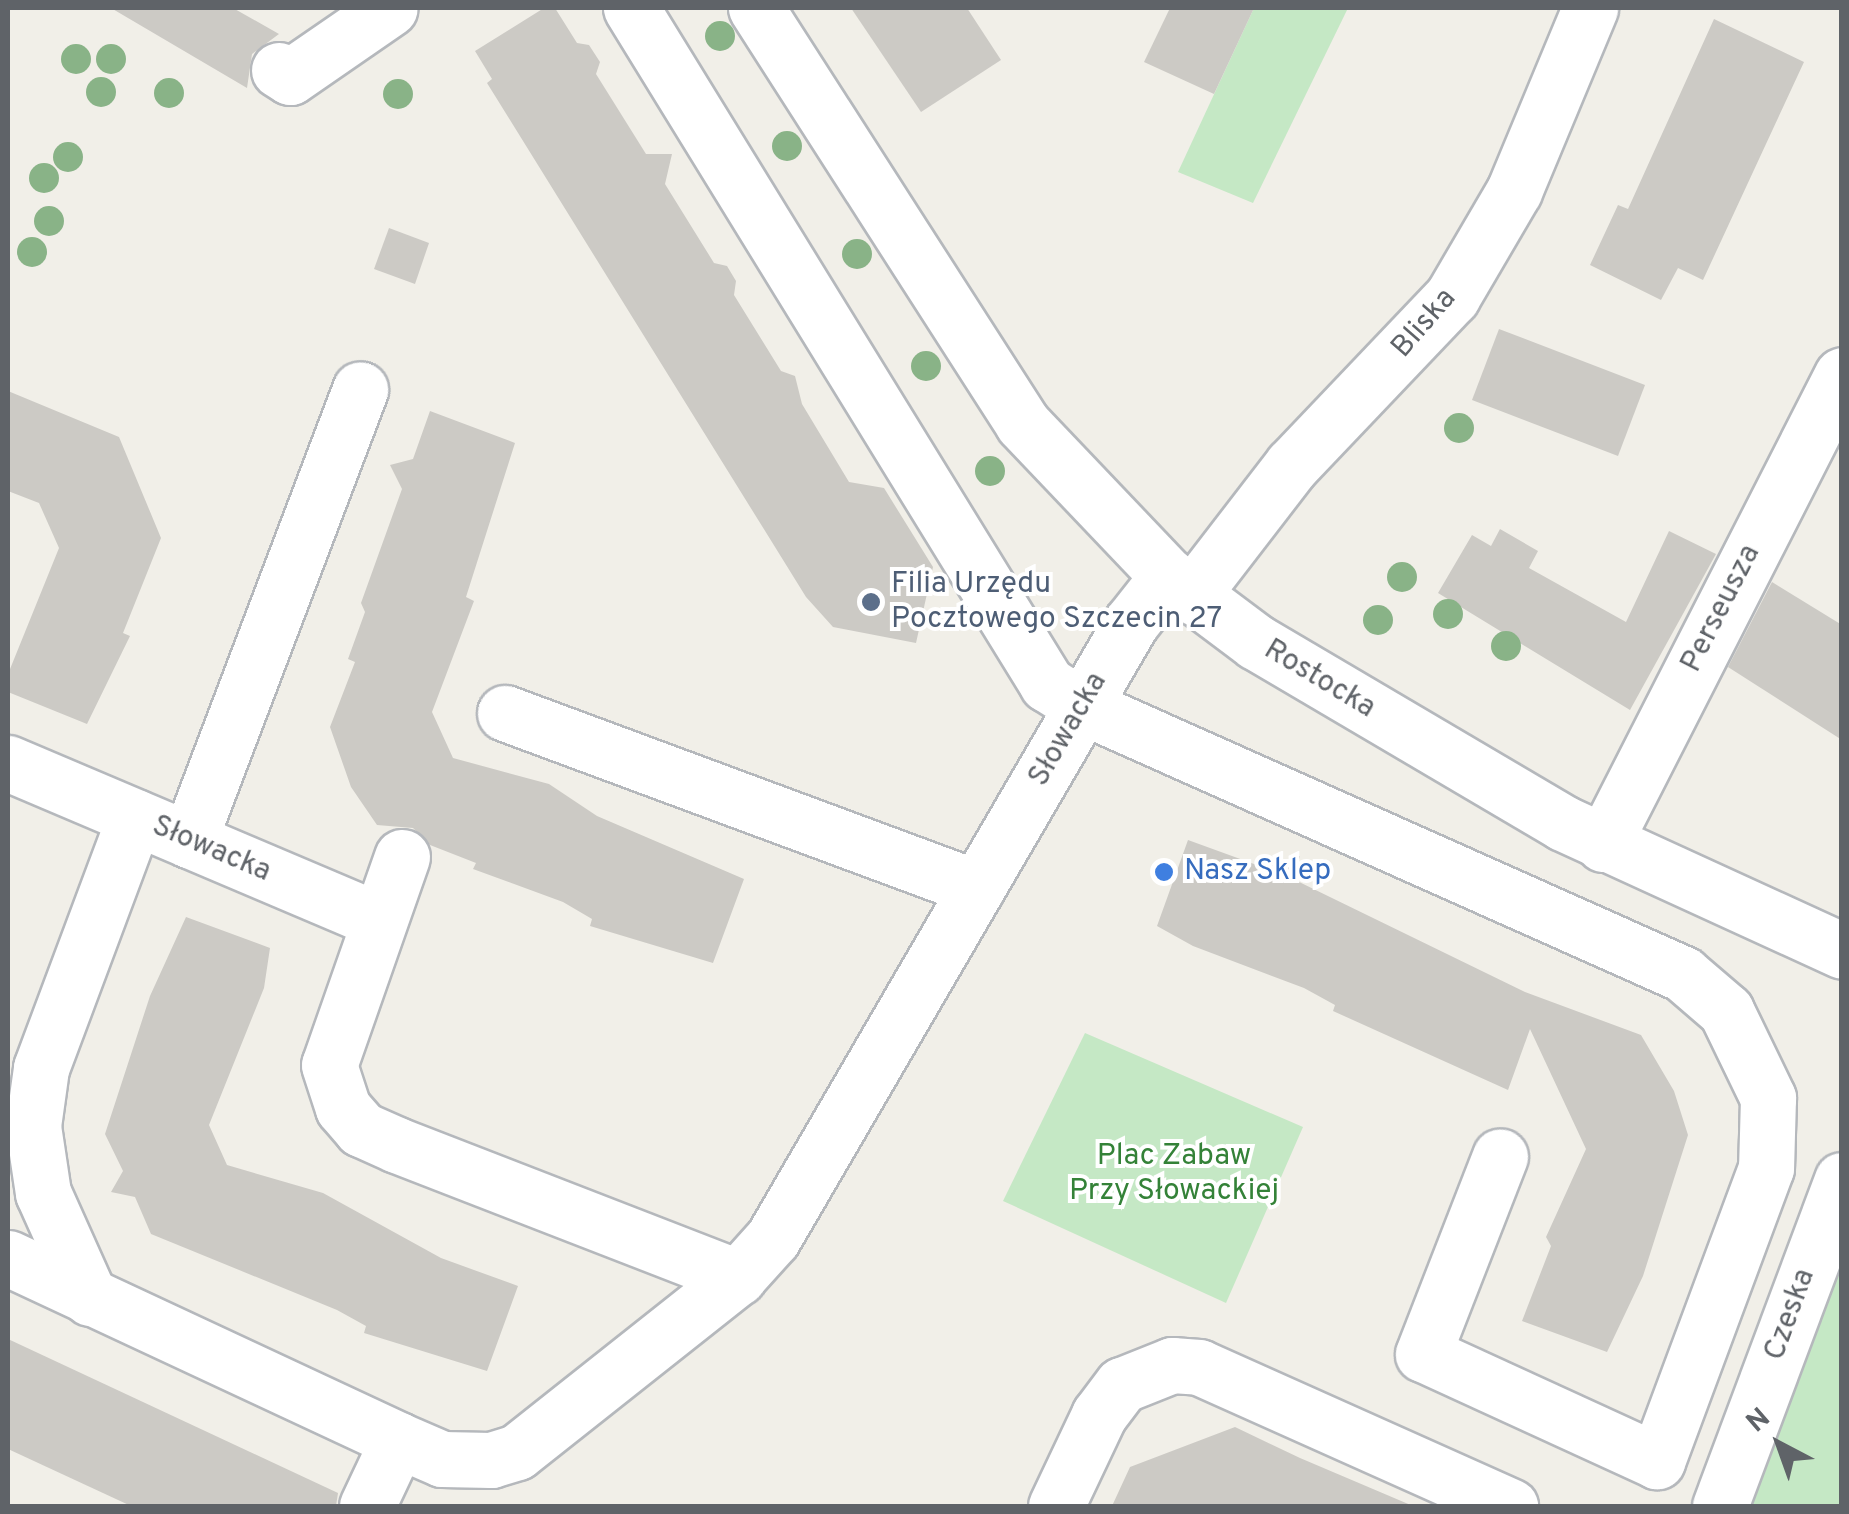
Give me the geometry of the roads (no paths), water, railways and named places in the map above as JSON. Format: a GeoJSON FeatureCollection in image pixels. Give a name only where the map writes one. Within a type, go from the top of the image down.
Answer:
{"type":"FeatureCollection","features":[{"type":"Feature","properties":{"kind":"street"},"geometry":{"type":"LineString","coordinates":[[279,70],[290,77],[390,8]]}},
{"type":"Feature","properties":{"kind":"street"},"geometry":{"type":"LineString","coordinates":[[631,8],[1033,668],[1082,706],[1683,974],[1726,1011],[1768,1098],[1766,1168],[1657,1460]]}},
{"type":"Feature","properties":{"kind":"street","name":"Rostocka"},"geometry":{"type":"LineString","coordinates":[[756,8],[1023,424],[1180,586],[1325,685],[1603,844],[1842,951]]}},
{"type":"Feature","properties":{"kind":"street","name":"Bliska"},"geometry":{"type":"LineString","coordinates":[[1180,586],[1452,297],[1514,190],[1590,8]]}},
{"type":"Feature","properties":{"kind":"street","name":"Perseusza"},"geometry":{"type":"LineString","coordinates":[[1603,844],[1842,375]]}},
{"type":"Feature","properties":{"kind":"street"},"geometry":{"type":"LineString","coordinates":[[190,840],[360,389]]}},
{"type":"Feature","properties":{"kind":"street","name":"Słowacka"},"geometry":{"type":"LineString","coordinates":[[378,920],[134,817],[41,1068],[32,1126],[43,1193],[90,1298],[442,1459],[517,1452],[738,1277],[773,1238],[1082,706],[1180,586]]}},
{"type":"Feature","properties":{"kind":"street"},"geometry":{"type":"LineString","coordinates":[[505,713],[977,888]]}},
{"type":"Feature","properties":{"kind":"street"},"geometry":{"type":"LineString","coordinates":[[8,762],[134,817]]}},
{"type":"Feature","properties":{"kind":"street"},"geometry":{"type":"LineString","coordinates":[[402,857],[329,1065],[343,1108],[361,1129],[738,1277]]}},
{"type":"Feature","properties":{"kind":"street"},"geometry":{"type":"LineString","coordinates":[[1500,1156],[1423,1354],[1657,1460],[1736,1480]]}},
{"type":"Feature","properties":{"kind":"street","name":"Czeska"},"geometry":{"type":"LineString","coordinates":[[1736,1480],[1842,1180]]}},
{"type":"Feature","properties":{"kind":"street"},"geometry":{"type":"LineString","coordinates":[[8,1258],[90,1298]]}},
{"type":"Feature","properties":{"kind":"street"},"geometry":{"type":"LineString","coordinates":[[1056,1506],[1099,1415],[1122,1385],[1172,1365],[1198,1367],[1510,1506]]}},
{"type":"Feature","properties":{"kind":"street"},"geometry":{"type":"LineString","coordinates":[[368,1506],[398,1440]]}},
{"type":"Feature","properties":{"kind":"place","name":"Filia Urzędu Pocztowego Szczecin 27"},"geometry":{"type":"Point","coordinates":[871,602]}},
{"type":"Feature","properties":{"kind":"place","name":"Nasz Sklep"},"geometry":{"type":"Point","coordinates":[1164,872]}},
{"type":"Feature","properties":{"kind":"park label","name":"Plac Zabaw Przy Słowackiej"},"geometry":{"type":"Point","coordinates":[1174,1174]}}]}
